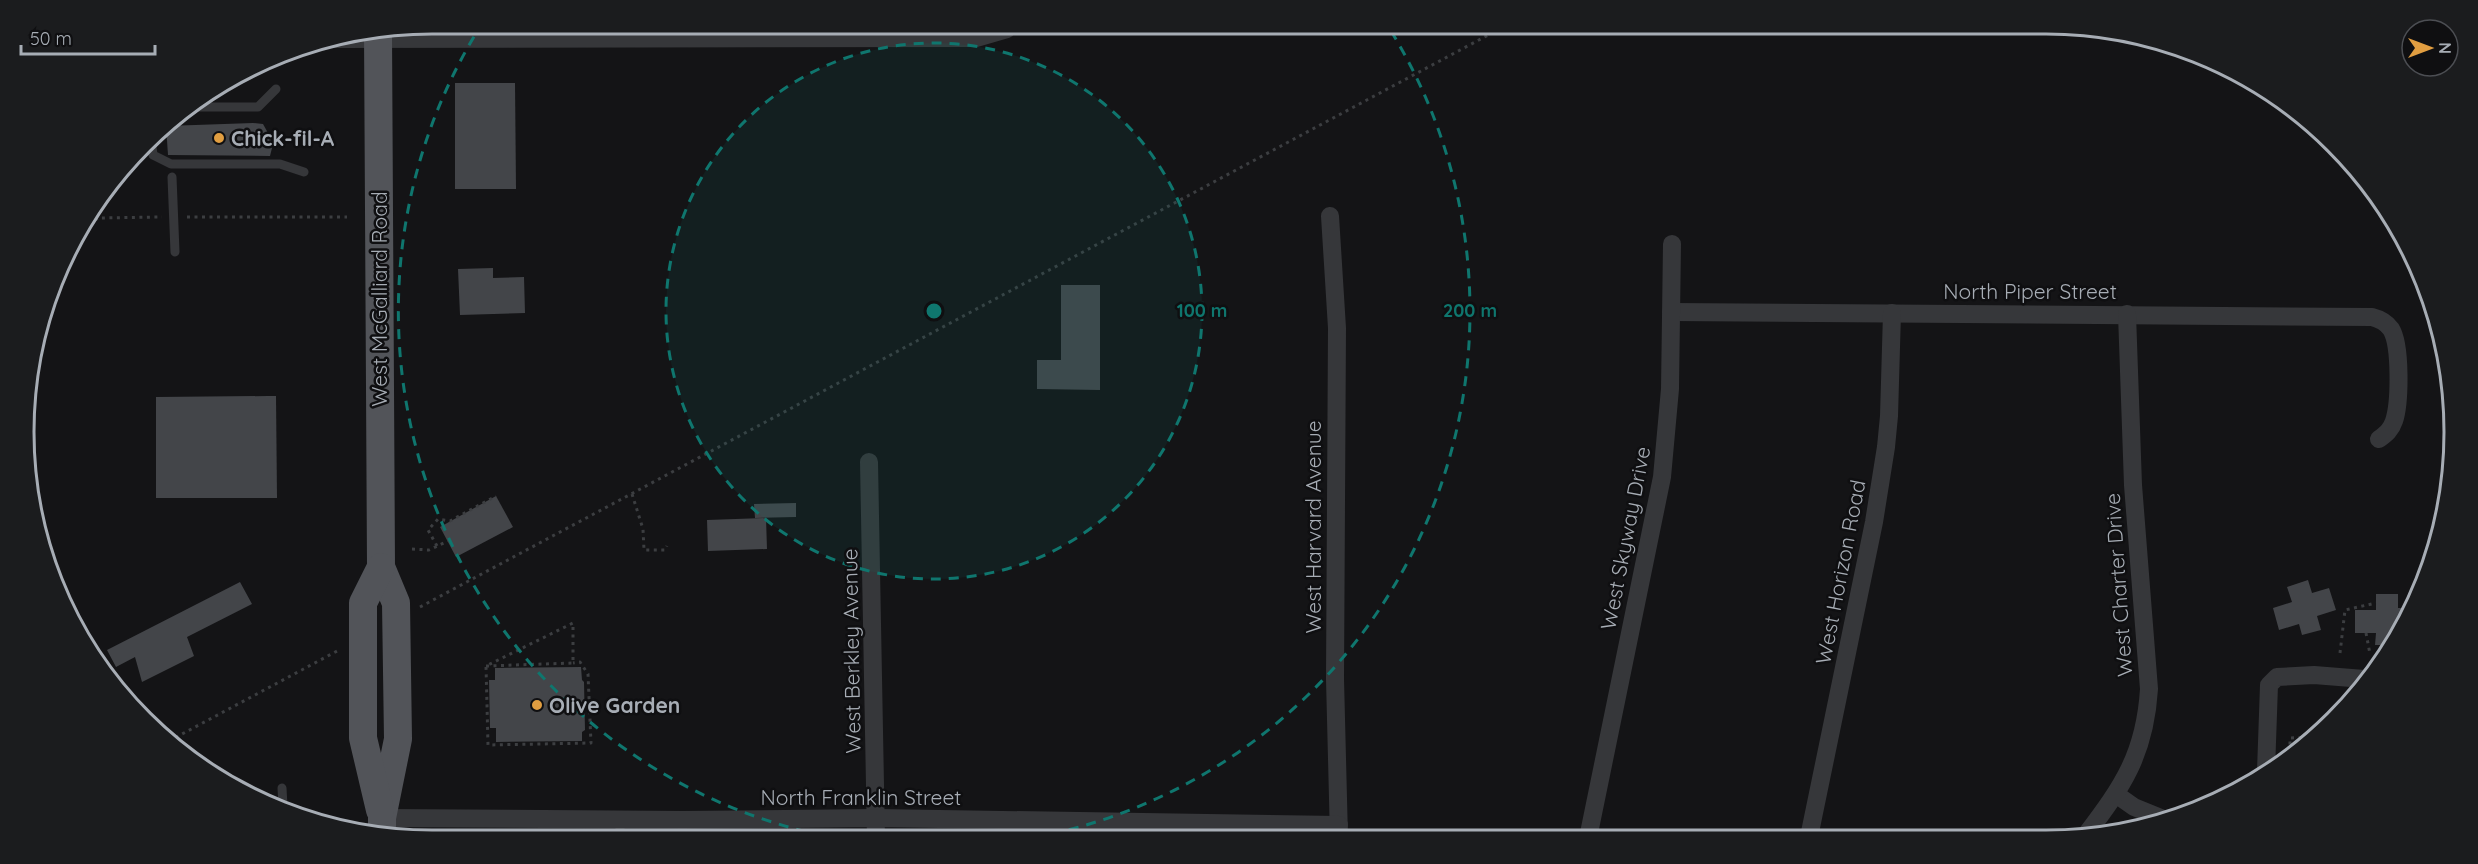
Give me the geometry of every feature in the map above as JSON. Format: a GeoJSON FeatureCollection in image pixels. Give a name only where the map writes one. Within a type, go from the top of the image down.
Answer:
{"type":"FeatureCollection","features":[{"type":"Feature","properties":{"kind":"main road","name":"West McGalliard Road"},"geometry":{"type":"LineString","coordinates":[[378,38],[381,567],[363,603],[363,738],[382,826]]}},
{"type":"Feature","properties":{"kind":"street"},"geometry":{"type":"LineString","coordinates":[[405,35],[976,38],[990,34]]}},
{"type":"Feature","properties":{"kind":"street","name":"West Harvard Avenue"},"geometry":{"type":"LineString","coordinates":[[1330,216],[1337,328],[1335,679],[1339,830]]}},
{"type":"Feature","properties":{"kind":"street","name":"West Skyway Drive"},"geometry":{"type":"LineString","coordinates":[[1590,830],[1662,477],[1670,389],[1672,244]]}},
{"type":"Feature","properties":{"kind":"street","name":"North Piper Street"},"geometry":{"type":"LineString","coordinates":[[1671,312],[2359,315],[2380,319],[2387,324],[2395,337],[2397,347],[2397,394],[2394,421],[2388,433],[2379,439]]}},
{"type":"Feature","properties":{"kind":"street","name":"West Horizon Road"},"geometry":{"type":"LineString","coordinates":[[1810,830],[1874,522],[1886,447],[1892,313]]}},
{"type":"Feature","properties":{"kind":"street","name":"West Charter Drive"},"geometry":{"type":"LineString","coordinates":[[2093,827],[2116,795],[2134,763],[2143,731],[2149,689],[2133,485],[2127,314]]}},
{"type":"Feature","properties":{"kind":"street","name":"West Berkley Avenue"},"geometry":{"type":"LineString","coordinates":[[869,462],[876,830]]}},
{"type":"Feature","properties":{"kind":"street"},"geometry":{"type":"LineString","coordinates":[[2266,763],[2269,685],[2277,677],[2314,675],[2357,678]]}},
{"type":"Feature","properties":{"kind":"street"},"geometry":{"type":"LineString","coordinates":[[2116,795],[2134,807],[2153,815]]}},
{"type":"Feature","properties":{"kind":"street","name":"North Franklin Street"},"geometry":{"type":"LineString","coordinates":[[382,826],[620,819],[876,818],[1273,830]]}},
{"type":"Feature","properties":{"kind":"lane"},"geometry":{"type":"LineString","coordinates":[[203,107],[258,107],[276,89]]}},
{"type":"Feature","properties":{"kind":"lane"},"geometry":{"type":"LineString","coordinates":[[152,150],[153,155],[171,164],[279,164],[304,172]]}},
{"type":"Feature","properties":{"kind":"lane"},"geometry":{"type":"LineString","coordinates":[[172,177],[176,252]]}},
{"type":"Feature","properties":{"kind":"lane"},"geometry":{"type":"LineString","coordinates":[[282,788],[283,800]]}},
{"type":"Feature","properties":{"kind":"lane"},"geometry":{"type":"LineString","coordinates":[[620,819],[620,830]]}},
{"type":"Feature","properties":{"kind":"path"},"geometry":{"type":"LineString","coordinates":[[418,609],[1492,34]]}},
{"type":"Feature","properties":{"kind":"path"},"geometry":{"type":"LineString","coordinates":[[96,219],[347,217]]}},
{"type":"Feature","properties":{"kind":"path"},"geometry":{"type":"LineString","coordinates":[[632,494],[643,529],[644,550],[664,550],[667,546]]}},
{"type":"Feature","properties":{"kind":"path"},"geometry":{"type":"LineString","coordinates":[[436,546],[428,530],[438,519],[450,521],[496,496]]}},
{"type":"Feature","properties":{"kind":"path"},"geometry":{"type":"LineString","coordinates":[[412,549],[429,550],[448,541]]}},
{"type":"Feature","properties":{"kind":"path"},"geometry":{"type":"LineString","coordinates":[[2340,653],[2345,610],[2376,603]]}},
{"type":"Feature","properties":{"kind":"path"},"geometry":{"type":"LineString","coordinates":[[486,666],[573,623],[573,663]]}},
{"type":"Feature","properties":{"kind":"path"},"geometry":{"type":"LineString","coordinates":[[2366,633],[2370,654]]}},
{"type":"Feature","properties":{"kind":"path"},"geometry":{"type":"LineString","coordinates":[[177,737],[340,650],[339,642]]}},
{"type":"Feature","properties":{"kind":"path"},"geometry":{"type":"LineString","coordinates":[[580,662],[588,674],[591,743],[488,745],[486,666],[580,662]]}},
{"type":"Feature","properties":{"kind":"path"},"geometry":{"type":"LineString","coordinates":[[2290,745],[2290,738],[2300,738]]}},
{"type":"Feature","properties":{"kind":"building"},"geometry":{"type":"Polygon","coordinates":[[[455,83],[515,83],[516,189],[455,189],[455,83]]]}},
{"type":"Feature","properties":{"kind":"building","name":"Chick-fil-A"},"geometry":{"type":"Polygon","coordinates":[[[263,124],[273,144],[270,156],[168,155],[167,136],[179,126],[263,124]]]}},
{"type":"Feature","properties":{"kind":"building"},"geometry":{"type":"Polygon","coordinates":[[[493,268],[493,278],[524,277],[525,313],[460,315],[458,269],[493,268]]]}},
{"type":"Feature","properties":{"kind":"building"},"geometry":{"type":"Polygon","coordinates":[[[1061,285],[1100,285],[1100,390],[1037,389],[1037,360],[1061,360],[1061,285]]]}},
{"type":"Feature","properties":{"kind":"building"},"geometry":{"type":"Polygon","coordinates":[[[276,396],[277,498],[156,498],[156,397],[276,396]]]}},
{"type":"Feature","properties":{"kind":"building"},"geometry":{"type":"Polygon","coordinates":[[[496,496],[513,527],[456,557],[440,527],[496,496]]]}},
{"type":"Feature","properties":{"kind":"building"},"geometry":{"type":"Polygon","coordinates":[[[796,503],[796,517],[755,518],[754,504],[796,503]]]}},
{"type":"Feature","properties":{"kind":"building"},"geometry":{"type":"Polygon","coordinates":[[[766,518],[767,549],[708,551],[707,520],[766,518]]]}},
{"type":"Feature","properties":{"kind":"building"},"geometry":{"type":"Polygon","coordinates":[[[2308,580],[2312,593],[2329,588],[2336,610],[2317,616],[2321,630],[2302,635],[2299,624],[2279,630],[2273,608],[2292,602],[2287,587],[2308,580]]]}},
{"type":"Feature","properties":{"kind":"building"},"geometry":{"type":"Polygon","coordinates":[[[240,582],[252,604],[187,637],[194,656],[142,682],[135,657],[116,667],[107,650],[240,582]]]}},
{"type":"Feature","properties":{"kind":"building"},"geometry":{"type":"Polygon","coordinates":[[[2376,594],[2398,594],[2398,608],[2403,608],[2382,645],[2375,645],[2376,633],[2355,633],[2355,610],[2376,610],[2376,594]]]}},
{"type":"Feature","properties":{"kind":"building","name":"Olive Garden"},"geometry":{"type":"Polygon","coordinates":[[[581,667],[584,682],[585,730],[582,732],[582,741],[496,742],[496,728],[490,728],[489,680],[495,680],[495,668],[581,667]]]}},
{"type":"Feature","properties":{"kind":"place","name":"Chick-fil-A"},"geometry":{"type":"Point","coordinates":[219,138]}},
{"type":"Feature","properties":{"kind":"place","name":"Olive Garden"},"geometry":{"type":"Point","coordinates":[537,705]}}]}
